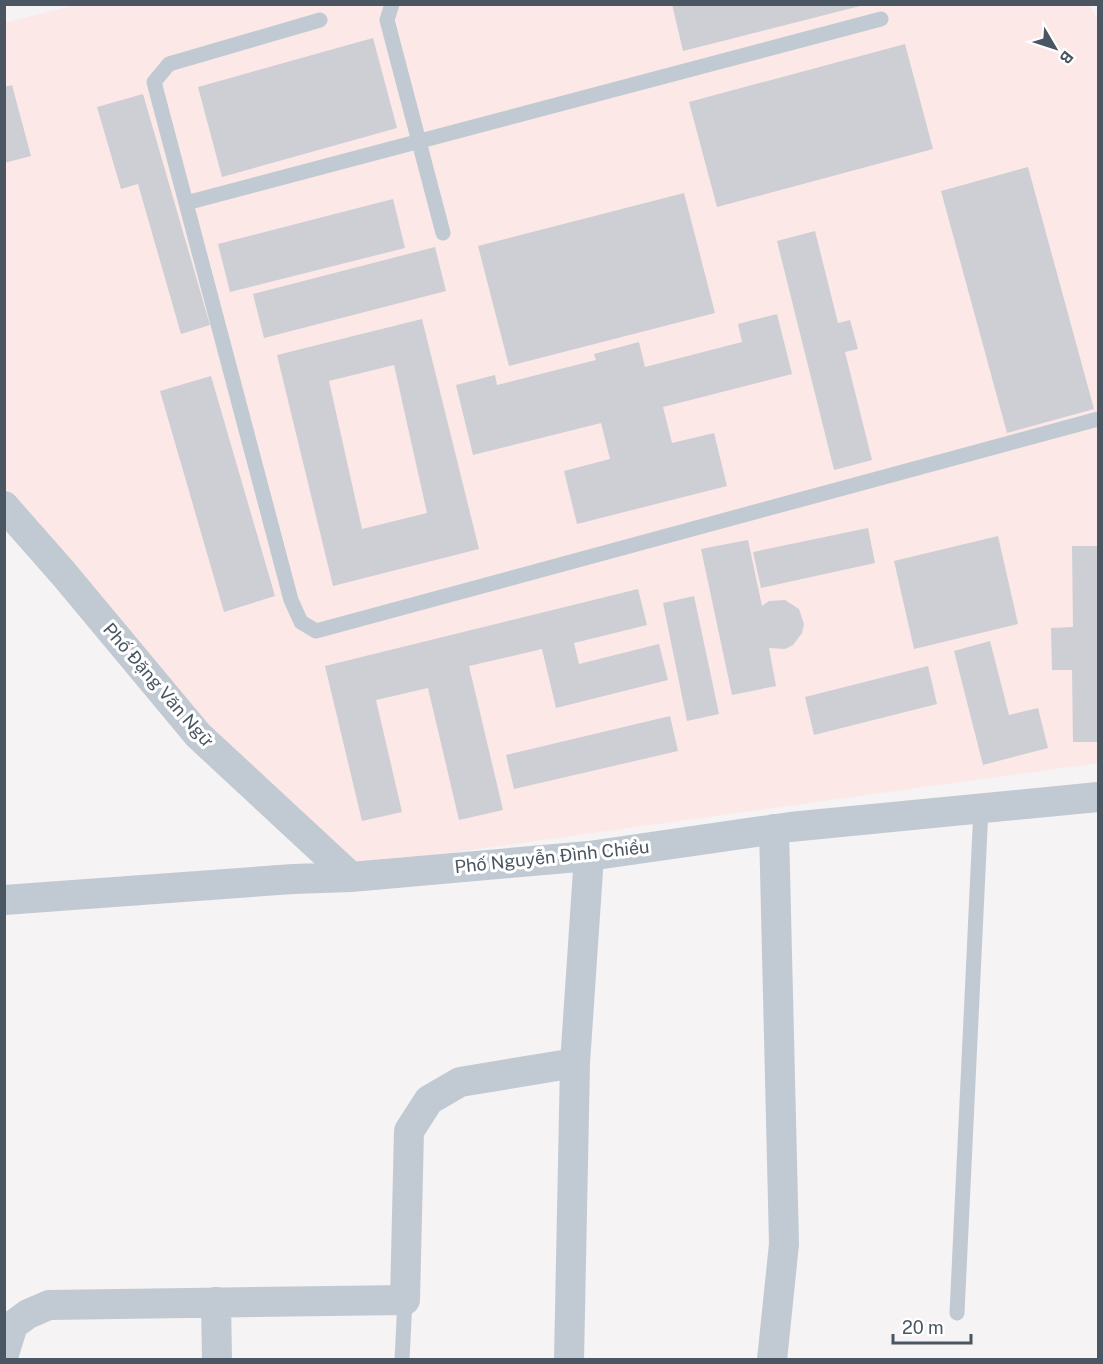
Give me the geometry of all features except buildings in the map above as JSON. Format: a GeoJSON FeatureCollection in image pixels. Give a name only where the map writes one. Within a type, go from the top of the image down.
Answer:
{"type":"FeatureCollection","features":[{"type":"Feature","properties":{"kind":"street","name":"Phố Đặng Văn Ngữ"},"geometry":{"type":"LineString","coordinates":[[4,506],[198,735],[351,877]]}},
{"type":"Feature","properties":{"kind":"street","name":"Phố Nguyễn Đình Chiểu"},"geometry":{"type":"LineString","coordinates":[[4,900],[293,879],[351,877],[589,856],[774,829],[1098,797]]}},
{"type":"Feature","properties":{"kind":"street"},"geometry":{"type":"LineString","coordinates":[[772,1359],[784,1244],[774,829]]}},
{"type":"Feature","properties":{"kind":"street"},"geometry":{"type":"LineString","coordinates":[[569,1359],[575,1064],[589,856]]}},
{"type":"Feature","properties":{"kind":"street"},"geometry":{"type":"LineString","coordinates":[[4,1354],[13,1325],[28,1314],[49,1305],[405,1299],[409,1131],[429,1100],[460,1082],[575,1064]]}},
{"type":"Feature","properties":{"kind":"street"},"geometry":{"type":"LineString","coordinates":[[216,1302],[216,1359]]}},
{"type":"Feature","properties":{"kind":"lane"},"geometry":{"type":"LineString","coordinates":[[392,4],[387,20],[443,233]]}},
{"type":"Feature","properties":{"kind":"lane"},"geometry":{"type":"LineString","coordinates":[[186,203],[881,19]]}},
{"type":"Feature","properties":{"kind":"lane"},"geometry":{"type":"LineString","coordinates":[[320,20],[169,64],[154,82],[291,600],[301,622],[316,631],[1098,419]]}},
{"type":"Feature","properties":{"kind":"lane"},"geometry":{"type":"LineString","coordinates":[[957,1313],[981,808]]}},
{"type":"Feature","properties":{"kind":"lane"},"geometry":{"type":"LineString","coordinates":[[402,1359],[405,1299]]}},
{"type":"Feature","properties":{"kind":"shaded area"},"geometry":{"type":"Polygon","coordinates":[[[80,4],[1089,5],[1098,20],[1098,763],[355,866],[195,712],[5,487],[4,23],[80,4]]]}}]}
